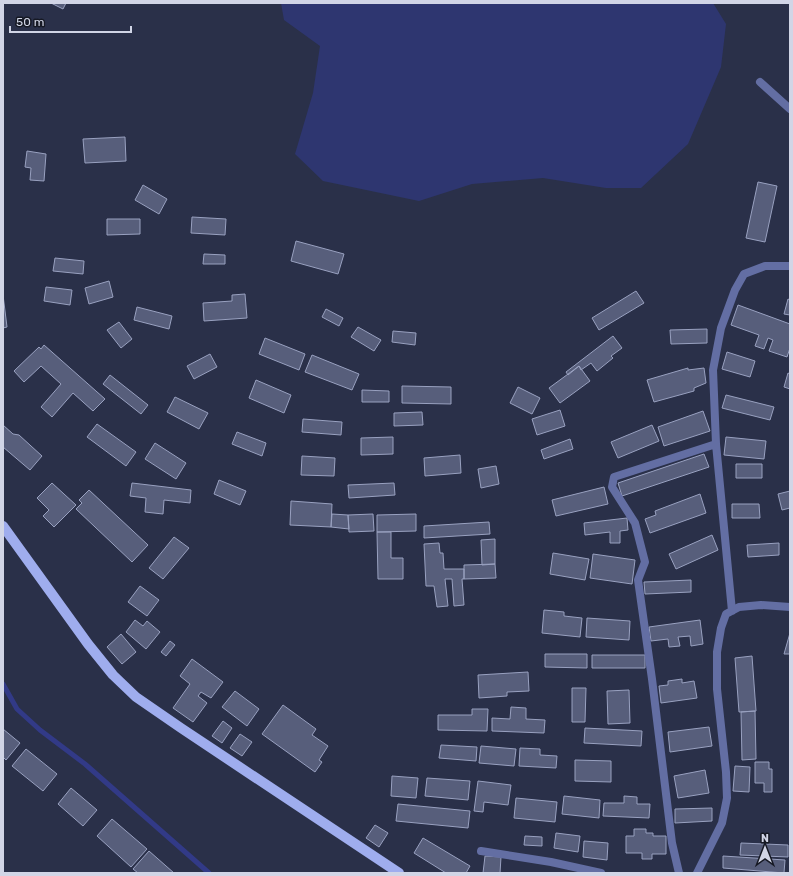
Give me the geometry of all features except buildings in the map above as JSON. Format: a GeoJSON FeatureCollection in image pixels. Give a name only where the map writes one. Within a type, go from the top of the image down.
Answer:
{"type":"FeatureCollection","features":[{"type":"Feature","properties":{"kind":"main road"},"geometry":{"type":"LineString","coordinates":[[3,526],[88,644],[113,675],[136,697],[399,873]]}},
{"type":"Feature","properties":{"kind":"street"},"geometry":{"type":"LineString","coordinates":[[760,82],[790,109]]}},
{"type":"Feature","properties":{"kind":"street"},"geometry":{"type":"LineString","coordinates":[[732,611],[716,444],[713,370],[720,328],[735,290],[744,274],[765,266],[789,266]]}},
{"type":"Feature","properties":{"kind":"street"},"geometry":{"type":"LineString","coordinates":[[679,873],[672,843],[653,686],[638,580],[645,562],[635,523],[612,487],[614,477],[716,444]]}},
{"type":"Feature","properties":{"kind":"street"},"geometry":{"type":"LineString","coordinates":[[697,873],[722,824],[727,798],[726,772],[717,689],[717,652],[720,628],[726,614],[739,607],[761,605],[790,607]]}},
{"type":"Feature","properties":{"kind":"street"},"geometry":{"type":"LineString","coordinates":[[482,851],[551,862],[601,873]]}},
{"type":"Feature","properties":{"kind":"shaded area"},"geometry":{"type":"Polygon","coordinates":[[[281,3],[713,3],[726,24],[721,67],[688,144],[641,188],[606,188],[543,178],[472,184],[419,201],[323,181],[295,154],[313,93],[320,46],[284,20],[281,3]]]}},
{"type":"Feature","properties":{"kind":"waterway"},"geometry":{"type":"LineString","coordinates":[[3,684],[17,709],[40,730],[85,764],[209,873]]}}]}
